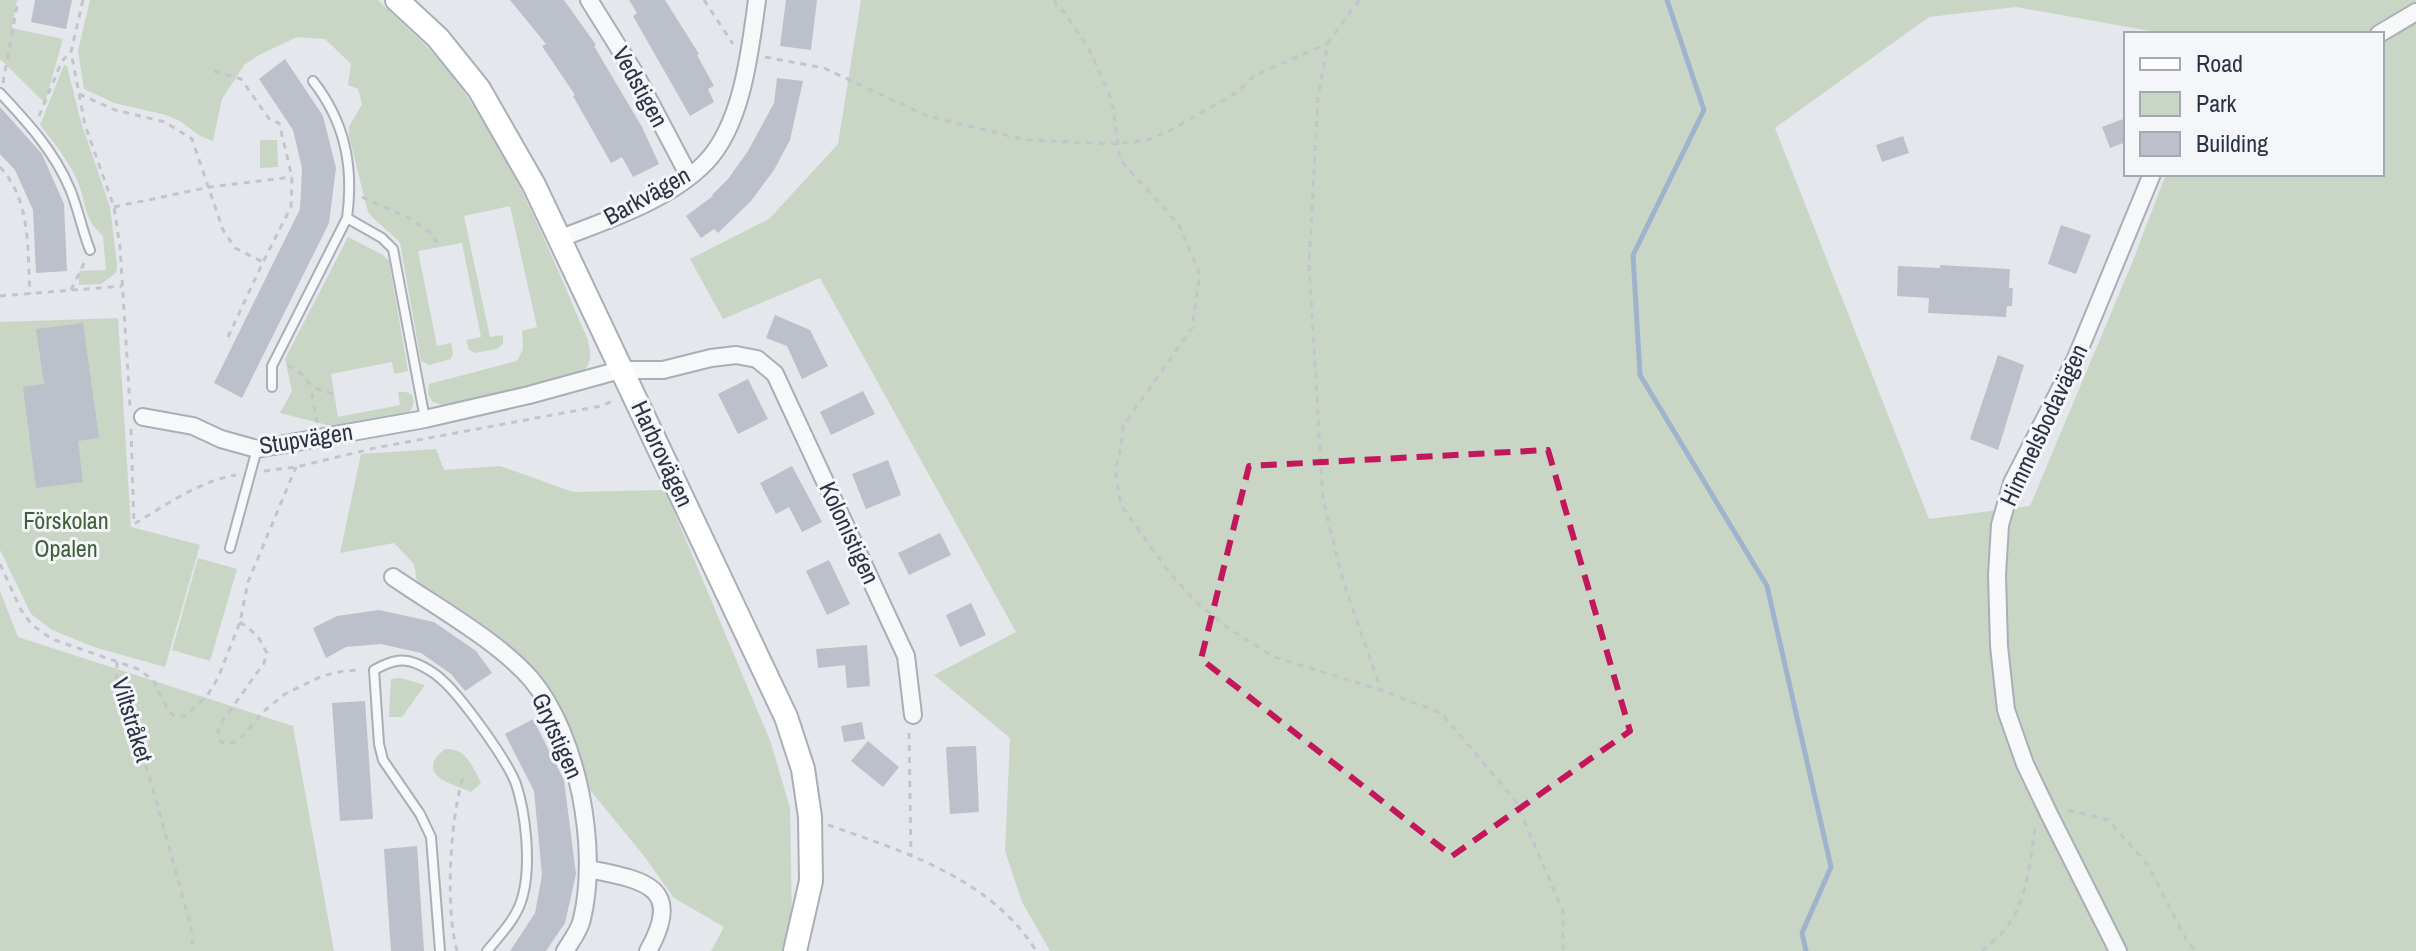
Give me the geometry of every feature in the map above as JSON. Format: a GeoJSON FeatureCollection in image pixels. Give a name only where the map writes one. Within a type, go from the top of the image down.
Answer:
{"type":"FeatureCollection","features":[{"type":"Feature","properties":{"kind":"street","name":"Harbrovägen"},"geometry":{"type":"LineString","coordinates":[[397,0],[438,38],[479,89],[534,185],[786,717],[803,769],[810,817],[811,881],[795,951]]}},
{"type":"Feature","properties":{"kind":"street","name":"Vedstigen"},"geometry":{"type":"LineString","coordinates":[[589,0],[634,72],[689,176]]}},
{"type":"Feature","properties":{"kind":"street","name":"Barkvägen"},"geometry":{"type":"LineString","coordinates":[[561,238],[628,212],[665,192],[707,161],[722,139],[737,105],[749,55],[757,0]]}},
{"type":"Feature","properties":{"kind":"street"},"geometry":{"type":"LineString","coordinates":[[2382,32],[2416,12]]}},
{"type":"Feature","properties":{"kind":"street","name":"Himmelsbodavägen"},"geometry":{"type":"LineString","coordinates":[[2118,951],[2025,764],[2006,710],[1999,646],[1997,575],[2000,525],[2012,483],[2076,358],[2151,176]]}},
{"type":"Feature","properties":{"kind":"street","name":"Kolonistigen"},"geometry":{"type":"LineString","coordinates":[[620,370],[663,370],[736,355],[757,359],[775,374],[906,656],[913,715]]}},
{"type":"Feature","properties":{"kind":"street","name":"Stupvägen"},"geometry":{"type":"LineString","coordinates":[[137,418],[193,426],[221,439],[257,449],[425,419],[620,370]]}},
{"type":"Feature","properties":{"kind":"street","name":"Grytstigen"},"geometry":{"type":"LineString","coordinates":[[393,577],[508,657],[531,679],[547,702],[570,752],[580,786],[589,869],[582,921],[565,951]]}},
{"type":"Feature","properties":{"kind":"street"},"geometry":{"type":"LineString","coordinates":[[589,869],[634,879],[652,889],[661,899],[660,930],[648,951]]}},
{"type":"Feature","properties":{"kind":"lane"},"geometry":{"type":"LineString","coordinates":[[272,387],[272,366],[347,218],[350,194],[341,127],[328,101],[313,81]]}},
{"type":"Feature","properties":{"kind":"lane"},"geometry":{"type":"LineString","coordinates":[[0,93],[55,157],[72,192],[90,250]]}},
{"type":"Feature","properties":{"kind":"lane"},"geometry":{"type":"LineString","coordinates":[[347,218],[382,238],[393,249],[425,419]]}},
{"type":"Feature","properties":{"kind":"lane"},"geometry":{"type":"LineString","coordinates":[[230,548],[257,449]]}},
{"type":"Feature","properties":{"kind":"lane"},"geometry":{"type":"LineString","coordinates":[[440,951],[431,837],[420,814],[383,760],[379,744],[374,670],[396,660],[414,662],[441,679],[506,763],[516,785],[524,821],[527,862],[523,895],[514,918],[487,951]]}},
{"type":"Feature","properties":{"kind":"path"},"geometry":{"type":"LineString","coordinates":[[0,93],[18,0]]}},
{"type":"Feature","properties":{"kind":"path"},"geometry":{"type":"LineString","coordinates":[[83,0],[71,52],[85,125],[114,207],[120,247],[137,418],[134,524],[222,477],[296,467],[375,448],[601,406],[634,393]]}},
{"type":"Feature","properties":{"kind":"path"},"geometry":{"type":"LineString","coordinates":[[704,0],[735,46],[749,55],[824,68],[927,116],[1027,140],[1116,144],[1148,140],[1236,93],[1254,76],[1328,43]]}},
{"type":"Feature","properties":{"kind":"path"},"geometry":{"type":"LineString","coordinates":[[1055,0],[1056,6],[1064,12],[1089,49],[1112,101],[1120,160],[1179,225],[1200,274],[1192,328],[1123,426],[1115,471],[1121,505],[1168,571],[1196,602],[1228,628],[1274,657],[1381,690],[1441,713],[1515,800],[1563,911],[1563,951]]}},
{"type":"Feature","properties":{"kind":"path"},"geometry":{"type":"LineString","coordinates":[[1359,0],[1328,43],[1318,96],[1309,265],[1323,500],[1343,581],[1381,690]]}},
{"type":"Feature","properties":{"kind":"path"},"geometry":{"type":"LineString","coordinates":[[34,129],[62,61],[71,52]]}},
{"type":"Feature","properties":{"kind":"path"},"geometry":{"type":"LineString","coordinates":[[214,71],[241,79],[270,120],[279,123],[292,177],[291,207],[228,337]]}},
{"type":"Feature","properties":{"kind":"path"},"geometry":{"type":"LineString","coordinates":[[79,94],[115,110],[165,122],[192,139],[223,230],[235,248],[263,262]]}},
{"type":"Feature","properties":{"kind":"path"},"geometry":{"type":"LineString","coordinates":[[0,167],[9,178],[26,214],[30,294]]}},
{"type":"Feature","properties":{"kind":"path"},"geometry":{"type":"LineString","coordinates":[[114,207],[210,187],[292,177]]}},
{"type":"Feature","properties":{"kind":"path"},"geometry":{"type":"LineString","coordinates":[[350,194],[409,218],[433,234],[439,247]]}},
{"type":"Feature","properties":{"kind":"path"},"geometry":{"type":"LineString","coordinates":[[71,290],[90,250]]}},
{"type":"Feature","properties":{"kind":"path"},"geometry":{"type":"LineString","coordinates":[[0,296],[122,286]]}},
{"type":"Feature","properties":{"kind":"path"},"geometry":{"type":"LineString","coordinates":[[272,366],[291,366],[302,372],[317,390],[334,394]]}},
{"type":"Feature","properties":{"kind":"path"},"geometry":{"type":"LineString","coordinates":[[317,390],[312,395],[319,438]]}},
{"type":"Feature","properties":{"kind":"path","name":"Viltstråket"},"geometry":{"type":"LineString","coordinates":[[193,951],[191,927],[149,775],[117,683],[117,662],[138,669],[153,680],[169,712],[176,717],[185,716],[207,696],[218,678],[240,622],[248,582],[296,467]]}},
{"type":"Feature","properties":{"kind":"path"},"geometry":{"type":"LineString","coordinates":[[0,564],[21,610],[32,625],[52,639],[117,662]]}},
{"type":"Feature","properties":{"kind":"path"},"geometry":{"type":"LineString","coordinates":[[240,622],[257,635],[267,653],[264,663],[219,726],[221,742],[230,744],[239,740],[264,711],[285,694],[314,679],[344,671],[374,670]]}},
{"type":"Feature","properties":{"kind":"path"},"geometry":{"type":"LineString","coordinates":[[911,857],[907,737],[913,715]]}},
{"type":"Feature","properties":{"kind":"path"},"geometry":{"type":"LineString","coordinates":[[457,951],[451,885],[455,803],[463,777]]}},
{"type":"Feature","properties":{"kind":"path"},"geometry":{"type":"LineString","coordinates":[[810,817],[958,878],[994,903],[1029,939],[1036,951]]}},
{"type":"Feature","properties":{"kind":"highlighted area"},"geometry":{"type":"Polygon","coordinates":[[[1548,450],[1630,731],[1452,856],[1201,659],[1249,466],[1548,450]]]}},
{"type":"Feature","properties":{"kind":"green space"},"geometry":{"type":"Polygon","coordinates":[[[0,0],[17,0],[12,28],[63,39],[45,103],[0,59],[0,0]]]}},
{"type":"Feature","properties":{"kind":"green space"},"geometry":{"type":"Polygon","coordinates":[[[90,0],[378,0],[447,69],[490,132],[526,199],[587,338],[590,356],[586,369],[573,378],[539,388],[444,405],[433,402],[428,394],[429,384],[517,361],[523,349],[522,331],[537,327],[510,206],[464,216],[490,337],[503,335],[503,344],[497,349],[475,353],[469,350],[466,340],[481,337],[462,243],[418,251],[437,346],[451,343],[453,354],[451,359],[429,365],[421,361],[400,243],[368,212],[349,136],[349,127],[362,104],[358,89],[348,85],[351,64],[325,39],[297,37],[259,55],[244,65],[222,99],[213,141],[166,115],[114,103],[84,89],[78,51],[90,0]]]}},
{"type":"Feature","properties":{"kind":"green space"},"geometry":{"type":"Polygon","coordinates":[[[861,0],[2416,0],[2416,951],[1050,951],[1022,902],[1005,851],[1010,738],[934,675],[1016,632],[820,278],[723,319],[690,259],[769,219],[838,144],[861,0]],[[2016,7],[1929,17],[1775,128],[1929,519],[2030,506],[2165,176],[2384,176],[2384,32],[2156,32],[2016,7]]]}},
{"type":"Feature","properties":{"kind":"green space"},"geometry":{"type":"Polygon","coordinates":[[[64,65],[67,66],[81,122],[110,207],[116,273],[101,284],[79,285],[79,271],[106,270],[103,236],[89,218],[71,169],[40,125],[64,65]]]}},
{"type":"Feature","properties":{"kind":"green space"},"geometry":{"type":"Polygon","coordinates":[[[260,140],[277,140],[278,167],[260,168],[260,140]]]}},
{"type":"Feature","properties":{"kind":"green space"},"geometry":{"type":"Polygon","coordinates":[[[348,237],[389,261],[408,371],[394,374],[392,362],[331,374],[338,417],[400,405],[398,392],[412,395],[414,402],[411,410],[404,415],[335,427],[280,413],[292,391],[285,359],[348,237]]]}},
{"type":"Feature","properties":{"kind":"green space","name":"Förskolan Opalen"},"geometry":{"type":"Polygon","coordinates":[[[118,318],[131,527],[200,545],[165,667],[94,647],[52,630],[31,614],[0,550],[0,322],[118,318]]]}},
{"type":"Feature","properties":{"kind":"green space"},"geometry":{"type":"Polygon","coordinates":[[[436,449],[444,470],[500,466],[573,492],[665,490],[771,743],[790,808],[792,919],[786,951],[711,951],[724,927],[674,898],[590,790],[577,743],[554,699],[494,637],[417,581],[414,564],[394,543],[340,553],[361,454],[436,449]]]}},
{"type":"Feature","properties":{"kind":"green space"},"geometry":{"type":"Polygon","coordinates":[[[198,558],[237,569],[210,661],[172,650],[198,558]]]}},
{"type":"Feature","properties":{"kind":"green space"},"geometry":{"type":"Polygon","coordinates":[[[0,591],[18,637],[293,726],[334,951],[0,951],[0,591]]]}},
{"type":"Feature","properties":{"kind":"green space"},"geometry":{"type":"Polygon","coordinates":[[[401,678],[425,685],[402,717],[389,717],[391,679],[401,678]]]}},
{"type":"Feature","properties":{"kind":"green space"},"geometry":{"type":"Polygon","coordinates":[[[445,749],[464,755],[471,765],[481,783],[471,792],[446,782],[434,772],[436,758],[445,749]]]}},
{"type":"Feature","properties":{"kind":"building"},"geometry":{"type":"Polygon","coordinates":[[[35,0],[72,0],[66,29],[31,22],[35,0]]]}},
{"type":"Feature","properties":{"kind":"building"},"geometry":{"type":"Polygon","coordinates":[[[510,0],[564,0],[596,45],[659,164],[633,177],[622,157],[611,163],[575,95],[542,46],[546,44],[510,0]]]}},
{"type":"Feature","properties":{"kind":"building"},"geometry":{"type":"Polygon","coordinates":[[[629,0],[665,0],[699,54],[714,86],[708,89],[714,102],[690,116],[633,16],[637,13],[629,0]]]}},
{"type":"Feature","properties":{"kind":"building"},"geometry":{"type":"Polygon","coordinates":[[[786,0],[817,0],[811,50],[780,46],[786,0]]]}},
{"type":"Feature","properties":{"kind":"building"},"geometry":{"type":"Polygon","coordinates":[[[285,59],[323,116],[336,168],[329,223],[242,398],[214,383],[300,209],[302,168],[293,130],[259,79],[285,59]]]}},
{"type":"Feature","properties":{"kind":"building"},"geometry":{"type":"Polygon","coordinates":[[[777,78],[803,81],[790,140],[774,170],[751,201],[718,233],[714,229],[701,238],[686,216],[713,196],[748,151],[774,103],[777,78]]]}},
{"type":"Feature","properties":{"kind":"building"},"geometry":{"type":"Polygon","coordinates":[[[0,107],[42,154],[64,204],[67,271],[36,273],[33,210],[15,170],[0,154],[0,107]]]}},
{"type":"Feature","properties":{"kind":"building"},"geometry":{"type":"Polygon","coordinates":[[[2124,119],[2124,143],[2110,148],[2102,127],[2124,119]]]}},
{"type":"Feature","properties":{"kind":"building"},"geometry":{"type":"Polygon","coordinates":[[[1903,136],[1909,153],[1882,162],[1876,145],[1903,136]]]}},
{"type":"Feature","properties":{"kind":"building"},"geometry":{"type":"Polygon","coordinates":[[[2061,225],[2091,235],[2076,274],[2048,264],[2061,225]]]}},
{"type":"Feature","properties":{"kind":"building"},"geometry":{"type":"Polygon","coordinates":[[[1940,265],[2010,269],[2012,306],[2007,306],[2006,317],[1928,313],[1929,298],[1897,296],[1898,266],[1940,268],[1940,265]]]}},
{"type":"Feature","properties":{"kind":"building"},"geometry":{"type":"Polygon","coordinates":[[[775,315],[810,330],[828,366],[802,379],[787,346],[766,338],[775,315]]]}},
{"type":"Feature","properties":{"kind":"building"},"geometry":{"type":"Polygon","coordinates":[[[83,323],[99,438],[78,441],[83,482],[36,488],[23,387],[44,384],[36,329],[83,323]]]}},
{"type":"Feature","properties":{"kind":"building"},"geometry":{"type":"Polygon","coordinates":[[[1998,355],[2024,365],[1998,450],[1970,439],[1998,355]]]}},
{"type":"Feature","properties":{"kind":"building"},"geometry":{"type":"Polygon","coordinates":[[[748,379],[768,419],[738,434],[718,394],[748,379]]]}},
{"type":"Feature","properties":{"kind":"building"},"geometry":{"type":"Polygon","coordinates":[[[863,391],[875,414],[831,435],[820,412],[863,391]]]}},
{"type":"Feature","properties":{"kind":"building"},"geometry":{"type":"Polygon","coordinates":[[[888,460],[901,495],[866,509],[852,474],[888,460]]]}},
{"type":"Feature","properties":{"kind":"building"},"geometry":{"type":"Polygon","coordinates":[[[792,466],[822,522],[802,532],[789,507],[776,514],[760,483],[792,466]]]}},
{"type":"Feature","properties":{"kind":"building"},"geometry":{"type":"Polygon","coordinates":[[[940,533],[951,555],[909,575],[898,553],[940,533]]]}},
{"type":"Feature","properties":{"kind":"building"},"geometry":{"type":"Polygon","coordinates":[[[829,560],[850,604],[827,615],[806,571],[829,560]]]}},
{"type":"Feature","properties":{"kind":"building"},"geometry":{"type":"Polygon","coordinates":[[[971,603],[986,635],[960,647],[946,615],[971,603]]]}},
{"type":"Feature","properties":{"kind":"building"},"geometry":{"type":"Polygon","coordinates":[[[379,610],[434,622],[476,651],[492,673],[465,691],[451,674],[421,653],[381,644],[346,647],[326,658],[313,628],[337,616],[379,610]]]}},
{"type":"Feature","properties":{"kind":"building"},"geometry":{"type":"Polygon","coordinates":[[[867,645],[870,686],[847,688],[845,665],[818,668],[816,649],[867,645]]]}},
{"type":"Feature","properties":{"kind":"building"},"geometry":{"type":"Polygon","coordinates":[[[365,701],[373,819],[340,821],[332,703],[365,701]]]}},
{"type":"Feature","properties":{"kind":"building"},"geometry":{"type":"Polygon","coordinates":[[[533,719],[564,780],[576,874],[565,923],[546,951],[510,951],[535,913],[542,875],[534,791],[505,734],[533,719]]]}},
{"type":"Feature","properties":{"kind":"building"},"geometry":{"type":"Polygon","coordinates":[[[862,722],[865,739],[844,742],[841,726],[862,722]]]}},
{"type":"Feature","properties":{"kind":"building"},"geometry":{"type":"Polygon","coordinates":[[[868,741],[899,767],[883,787],[851,761],[868,741]]]}},
{"type":"Feature","properties":{"kind":"building"},"geometry":{"type":"Polygon","coordinates":[[[976,746],[979,812],[950,814],[946,747],[976,746]]]}},
{"type":"Feature","properties":{"kind":"building"},"geometry":{"type":"Polygon","coordinates":[[[417,846],[424,951],[391,951],[384,849],[417,846]]]}},
{"type":"Feature","properties":{"kind":"waterway"},"geometry":{"type":"LineString","coordinates":[[1667,0],[1704,110],[1633,255],[1640,375],[1767,586],[1831,867],[1802,933],[1806,951]]}}]}
